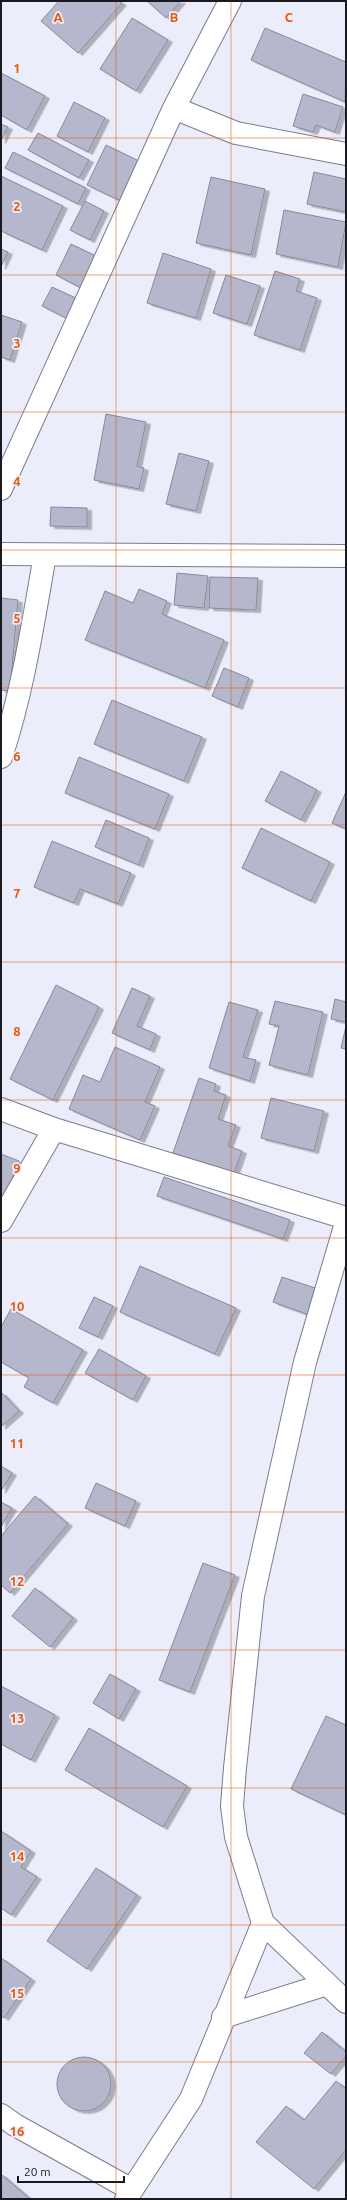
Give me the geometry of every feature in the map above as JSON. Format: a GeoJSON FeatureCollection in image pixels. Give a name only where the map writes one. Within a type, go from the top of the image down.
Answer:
{"type":"FeatureCollection","features":[{"type":"Feature","properties":{"kind":"street"},"geometry":{"type":"LineString","coordinates":[[1,489],[174,108],[230,1]]}},
{"type":"Feature","properties":{"kind":"street"},"geometry":{"type":"LineString","coordinates":[[174,108],[236,133],[346,154]]}},
{"type":"Feature","properties":{"kind":"street"},"geometry":{"type":"LineString","coordinates":[[1,554],[346,556]]}},
{"type":"Feature","properties":{"kind":"street"},"geometry":{"type":"LineString","coordinates":[[1,757],[14,716],[23,678],[46,555]]}},
{"type":"Feature","properties":{"kind":"street"},"geometry":{"type":"LineString","coordinates":[[1,1110],[54,1129],[346,1218]]}},
{"type":"Feature","properties":{"kind":"street"},"geometry":{"type":"LineString","coordinates":[[1,1221],[54,1129]]}},
{"type":"Feature","properties":{"kind":"street"},"geometry":{"type":"LineString","coordinates":[[346,1223],[306,1362],[253,1596],[232,1806],[236,1837],[263,1923],[346,2002]]}},
{"type":"Feature","properties":{"kind":"street"},"geometry":{"type":"LineString","coordinates":[[1,2114],[15,2125],[129,2194],[191,2099],[223,2016],[263,1923]]}},
{"type":"Feature","properties":{"kind":"street"},"geometry":{"type":"LineString","coordinates":[[223,2016],[327,1984]]}},
{"type":"Feature","properties":{"kind":"building"},"geometry":{"type":"Polygon","coordinates":[[[59,1],[119,1],[122,3],[78,53],[41,21],[59,1]]]}},
{"type":"Feature","properties":{"kind":"building"},"geometry":{"type":"Polygon","coordinates":[[[147,1],[181,1],[166,18],[147,1]]]}},
{"type":"Feature","properties":{"kind":"building"},"geometry":{"type":"Polygon","coordinates":[[[132,18],[168,40],[136,91],[100,69],[132,18]]]}},
{"type":"Feature","properties":{"kind":"building"},"geometry":{"type":"Polygon","coordinates":[[[265,28],[346,62],[345,102],[251,60],[265,28]]]}},
{"type":"Feature","properties":{"kind":"building"},"geometry":{"type":"Polygon","coordinates":[[[1,73],[45,96],[27,130],[1,115],[1,73]]]}},
{"type":"Feature","properties":{"kind":"building"},"geometry":{"type":"Polygon","coordinates":[[[303,94],[343,107],[335,132],[316,125],[313,132],[293,126],[303,94]]]}},
{"type":"Feature","properties":{"kind":"building"},"geometry":{"type":"Polygon","coordinates":[[[74,102],[105,118],[88,152],[57,136],[74,102]]]}},
{"type":"Feature","properties":{"kind":"building"},"geometry":{"type":"Polygon","coordinates":[[[1,124],[8,127],[1,141],[1,124]]]}},
{"type":"Feature","properties":{"kind":"building"},"geometry":{"type":"Polygon","coordinates":[[[38,133],[89,160],[79,178],[28,150],[38,133]]]}},
{"type":"Feature","properties":{"kind":"building"},"geometry":{"type":"Polygon","coordinates":[[[106,145],[147,165],[127,204],[87,185],[106,145]]]}},
{"type":"Feature","properties":{"kind":"building"},"geometry":{"type":"Polygon","coordinates":[[[13,152],[86,188],[78,204],[5,168],[13,152]]]}},
{"type":"Feature","properties":{"kind":"building"},"geometry":{"type":"Polygon","coordinates":[[[314,172],[346,179],[346,212],[307,204],[314,172]]]}},
{"type":"Feature","properties":{"kind":"building"},"geometry":{"type":"Polygon","coordinates":[[[1,176],[63,206],[42,250],[1,231],[1,176]]]}},
{"type":"Feature","properties":{"kind":"building"},"geometry":{"type":"Polygon","coordinates":[[[211,177],[265,189],[251,255],[196,243],[211,177]]]}},
{"type":"Feature","properties":{"kind":"building"},"geometry":{"type":"Polygon","coordinates":[[[85,201],[104,211],[90,240],[70,230],[85,201]]]}},
{"type":"Feature","properties":{"kind":"building"},"geometry":{"type":"Polygon","coordinates":[[[284,210],[346,222],[338,267],[276,254],[284,210]]]}},
{"type":"Feature","properties":{"kind":"building"},"geometry":{"type":"Polygon","coordinates":[[[71,244],[96,256],[81,288],[56,275],[71,244]]]}},
{"type":"Feature","properties":{"kind":"building"},"geometry":{"type":"Polygon","coordinates":[[[1,249],[8,252],[1,267],[1,249]]]}},
{"type":"Feature","properties":{"kind":"building"},"geometry":{"type":"Polygon","coordinates":[[[163,253],[211,269],[196,318],[147,303],[163,253]]]}},
{"type":"Feature","properties":{"kind":"building"},"geometry":{"type":"Polygon","coordinates":[[[275,271],[300,279],[296,291],[317,298],[300,350],[254,335],[275,271]]]}},
{"type":"Feature","properties":{"kind":"building"},"geometry":{"type":"Polygon","coordinates":[[[226,275],[260,286],[247,324],[213,313],[226,275]]]}},
{"type":"Feature","properties":{"kind":"building"},"geometry":{"type":"Polygon","coordinates":[[[52,287],[80,300],[70,320],[42,306],[52,287]]]}},
{"type":"Feature","properties":{"kind":"building"},"geometry":{"type":"Polygon","coordinates":[[[1,315],[22,322],[10,360],[1,357],[1,315]]]}},
{"type":"Feature","properties":{"kind":"building"},"geometry":{"type":"Polygon","coordinates":[[[106,414],[146,422],[137,466],[144,468],[139,489],[94,480],[106,414]]]}},
{"type":"Feature","properties":{"kind":"building"},"geometry":{"type":"Polygon","coordinates":[[[179,453],[209,461],[196,511],[166,504],[179,453]]]}},
{"type":"Feature","properties":{"kind":"building"},"geometry":{"type":"Polygon","coordinates":[[[51,507],[87,508],[87,527],[50,526],[51,507]]]}},
{"type":"Feature","properties":{"kind":"building"},"geometry":{"type":"Polygon","coordinates":[[[177,573],[208,576],[204,608],[174,605],[177,573]]]}},
{"type":"Feature","properties":{"kind":"building"},"geometry":{"type":"Polygon","coordinates":[[[210,577],[258,578],[256,610],[209,608],[210,577]]]}},
{"type":"Feature","properties":{"kind":"building"},"geometry":{"type":"Polygon","coordinates":[[[139,589],[167,601],[162,614],[224,640],[205,688],[85,640],[105,591],[133,603],[139,589]]]}},
{"type":"Feature","properties":{"kind":"building"},"geometry":{"type":"Polygon","coordinates":[[[1,598],[18,600],[10,691],[1,690],[1,598]]]}},
{"type":"Feature","properties":{"kind":"building"},"geometry":{"type":"Polygon","coordinates":[[[224,668],[249,678],[238,707],[212,696],[224,668]]]}},
{"type":"Feature","properties":{"kind":"building"},"geometry":{"type":"Polygon","coordinates":[[[112,700],[202,737],[184,781],[94,744],[112,700]]]}},
{"type":"Feature","properties":{"kind":"building"},"geometry":{"type":"Polygon","coordinates":[[[79,757],[169,794],[155,829],[65,793],[79,757]]]}},
{"type":"Feature","properties":{"kind":"building"},"geometry":{"type":"Polygon","coordinates":[[[281,771],[317,790],[301,820],[265,801],[281,771]]]}},
{"type":"Feature","properties":{"kind":"building"},"geometry":{"type":"Polygon","coordinates":[[[346,792],[346,829],[332,823],[346,792]]]}},
{"type":"Feature","properties":{"kind":"building"},"geometry":{"type":"Polygon","coordinates":[[[106,820],[149,838],[139,865],[95,847],[106,820]]]}},
{"type":"Feature","properties":{"kind":"building"},"geometry":{"type":"Polygon","coordinates":[[[261,828],[330,862],[311,901],[242,868],[261,828]]]}},
{"type":"Feature","properties":{"kind":"building"},"geometry":{"type":"Polygon","coordinates":[[[52,841],[131,873],[118,904],[80,889],[74,903],[34,887],[52,841]]]}},
{"type":"Feature","properties":{"kind":"building"},"geometry":{"type":"Polygon","coordinates":[[[56,985],[99,1007],[53,1100],[10,1079],[56,985]]]}},
{"type":"Feature","properties":{"kind":"building"},"geometry":{"type":"Polygon","coordinates":[[[132,988],[150,996],[137,1026],[156,1034],[150,1050],[112,1033],[132,988]]]}},
{"type":"Feature","properties":{"kind":"building"},"geometry":{"type":"Polygon","coordinates":[[[335,999],[346,1002],[346,1022],[331,1019],[335,999]]]}},
{"type":"Feature","properties":{"kind":"building"},"geometry":{"type":"Polygon","coordinates":[[[275,1001],[323,1012],[308,1075],[269,1065],[279,1026],[269,1024],[275,1001]]]}},
{"type":"Feature","properties":{"kind":"building"},"geometry":{"type":"Polygon","coordinates":[[[229,1002],[258,1010],[243,1057],[256,1060],[250,1081],[209,1068],[229,1002]]]}},
{"type":"Feature","properties":{"kind":"building"},"geometry":{"type":"Polygon","coordinates":[[[346,1026],[346,1049],[341,1048],[346,1026]]]}},
{"type":"Feature","properties":{"kind":"building"},"geometry":{"type":"Polygon","coordinates":[[[115,1047],[160,1067],[145,1102],[155,1106],[140,1140],[69,1109],[83,1075],[100,1082],[115,1047]]]}},
{"type":"Feature","properties":{"kind":"building"},"geometry":{"type":"Polygon","coordinates":[[[199,1078],[216,1084],[214,1091],[226,1095],[218,1119],[236,1125],[228,1146],[242,1151],[234,1174],[173,1153],[199,1078]]]}},
{"type":"Feature","properties":{"kind":"building"},"geometry":{"type":"Polygon","coordinates":[[[271,1098],[324,1111],[314,1151],[261,1138],[271,1098]]]}},
{"type":"Feature","properties":{"kind":"building"},"geometry":{"type":"Polygon","coordinates":[[[1,1154],[19,1161],[3,1201],[1,1200],[1,1154]]]}},
{"type":"Feature","properties":{"kind":"building"},"geometry":{"type":"Polygon","coordinates":[[[164,1177],[290,1220],[283,1239],[157,1196],[164,1177]]]}},
{"type":"Feature","properties":{"kind":"building"},"geometry":{"type":"Polygon","coordinates":[[[140,1266],[236,1308],[215,1354],[120,1312],[140,1266]]]}},
{"type":"Feature","properties":{"kind":"building"},"geometry":{"type":"Polygon","coordinates":[[[282,1277],[318,1289],[309,1315],[273,1302],[282,1277]]]}},
{"type":"Feature","properties":{"kind":"building"},"geometry":{"type":"Polygon","coordinates":[[[94,1297],[113,1306],[98,1337],[79,1328],[94,1297]]]}},
{"type":"Feature","properties":{"kind":"building"},"geometry":{"type":"Polygon","coordinates":[[[11,1309],[83,1350],[53,1403],[24,1387],[29,1378],[1,1362],[1,1327],[11,1309]]]}},
{"type":"Feature","properties":{"kind":"building"},"geometry":{"type":"Polygon","coordinates":[[[99,1349],[146,1376],[133,1400],[85,1373],[99,1349]]]}},
{"type":"Feature","properties":{"kind":"building"},"geometry":{"type":"Polygon","coordinates":[[[1,1392],[19,1411],[1,1427],[1,1392]]]}},
{"type":"Feature","properties":{"kind":"building"},"geometry":{"type":"Polygon","coordinates":[[[1,1466],[12,1473],[1,1491],[1,1466]]]}},
{"type":"Feature","properties":{"kind":"building"},"geometry":{"type":"Polygon","coordinates":[[[96,1483],[136,1501],[125,1526],[85,1508],[96,1483]]]}},
{"type":"Feature","properties":{"kind":"building"},"geometry":{"type":"Polygon","coordinates":[[[35,1496],[68,1524],[10,1593],[1,1585],[1,1536],[35,1496]]]}},
{"type":"Feature","properties":{"kind":"building"},"geometry":{"type":"Polygon","coordinates":[[[1,1502],[12,1508],[1,1527],[1,1502]]]}},
{"type":"Feature","properties":{"kind":"building"},"geometry":{"type":"Polygon","coordinates":[[[203,1563],[235,1575],[190,1692],[159,1680],[203,1563]]]}},
{"type":"Feature","properties":{"kind":"building"},"geometry":{"type":"Polygon","coordinates":[[[35,1588],[73,1618],[50,1647],[12,1616],[35,1588]]]}},
{"type":"Feature","properties":{"kind":"building"},"geometry":{"type":"Polygon","coordinates":[[[110,1674],[136,1689],[119,1719],[93,1703],[110,1674]]]}},
{"type":"Feature","properties":{"kind":"building"},"geometry":{"type":"Polygon","coordinates":[[[1,1686],[55,1715],[31,1760],[1,1744],[1,1686]]]}},
{"type":"Feature","properties":{"kind":"building"},"geometry":{"type":"Polygon","coordinates":[[[326,1716],[346,1725],[346,1815],[291,1789],[326,1716]]]}},
{"type":"Feature","properties":{"kind":"building"},"geometry":{"type":"Polygon","coordinates":[[[89,1728],[187,1786],[163,1827],[65,1770],[89,1728]]]}},
{"type":"Feature","properties":{"kind":"building"},"geometry":{"type":"Polygon","coordinates":[[[1,1831],[31,1851],[21,1867],[37,1877],[11,1915],[1,1908],[1,1831]]]}},
{"type":"Feature","properties":{"kind":"building"},"geometry":{"type":"Polygon","coordinates":[[[96,1868],[137,1895],[87,1969],[47,1941],[96,1868]]]}},
{"type":"Feature","properties":{"kind":"building"},"geometry":{"type":"Polygon","coordinates":[[[1,1958],[31,1979],[4,2018],[1,2016],[1,1958]]]}},
{"type":"Feature","properties":{"kind":"building"},"geometry":{"type":"Polygon","coordinates":[[[322,2032],[346,2052],[346,2056],[331,2074],[304,2053],[322,2032]]]}},
{"type":"Feature","properties":{"kind":"building"},"geometry":{"type":"Polygon","coordinates":[[[84,2057],[94,2059],[103,2065],[109,2074],[111,2084],[109,2094],[103,2103],[94,2109],[84,2111],[74,2109],[65,2103],[59,2094],[57,2084],[59,2074],[65,2065],[74,2059],[84,2057]]]}},
{"type":"Feature","properties":{"kind":"building"},"geometry":{"type":"Polygon","coordinates":[[[336,2081],[346,2089],[346,2150],[314,2189],[256,2142],[286,2106],[304,2120],[336,2081]]]}},
{"type":"Feature","properties":{"kind":"building"},"geometry":{"type":"Polygon","coordinates":[[[1,2174],[30,2199],[1,2199],[1,2174]]]}}]}
